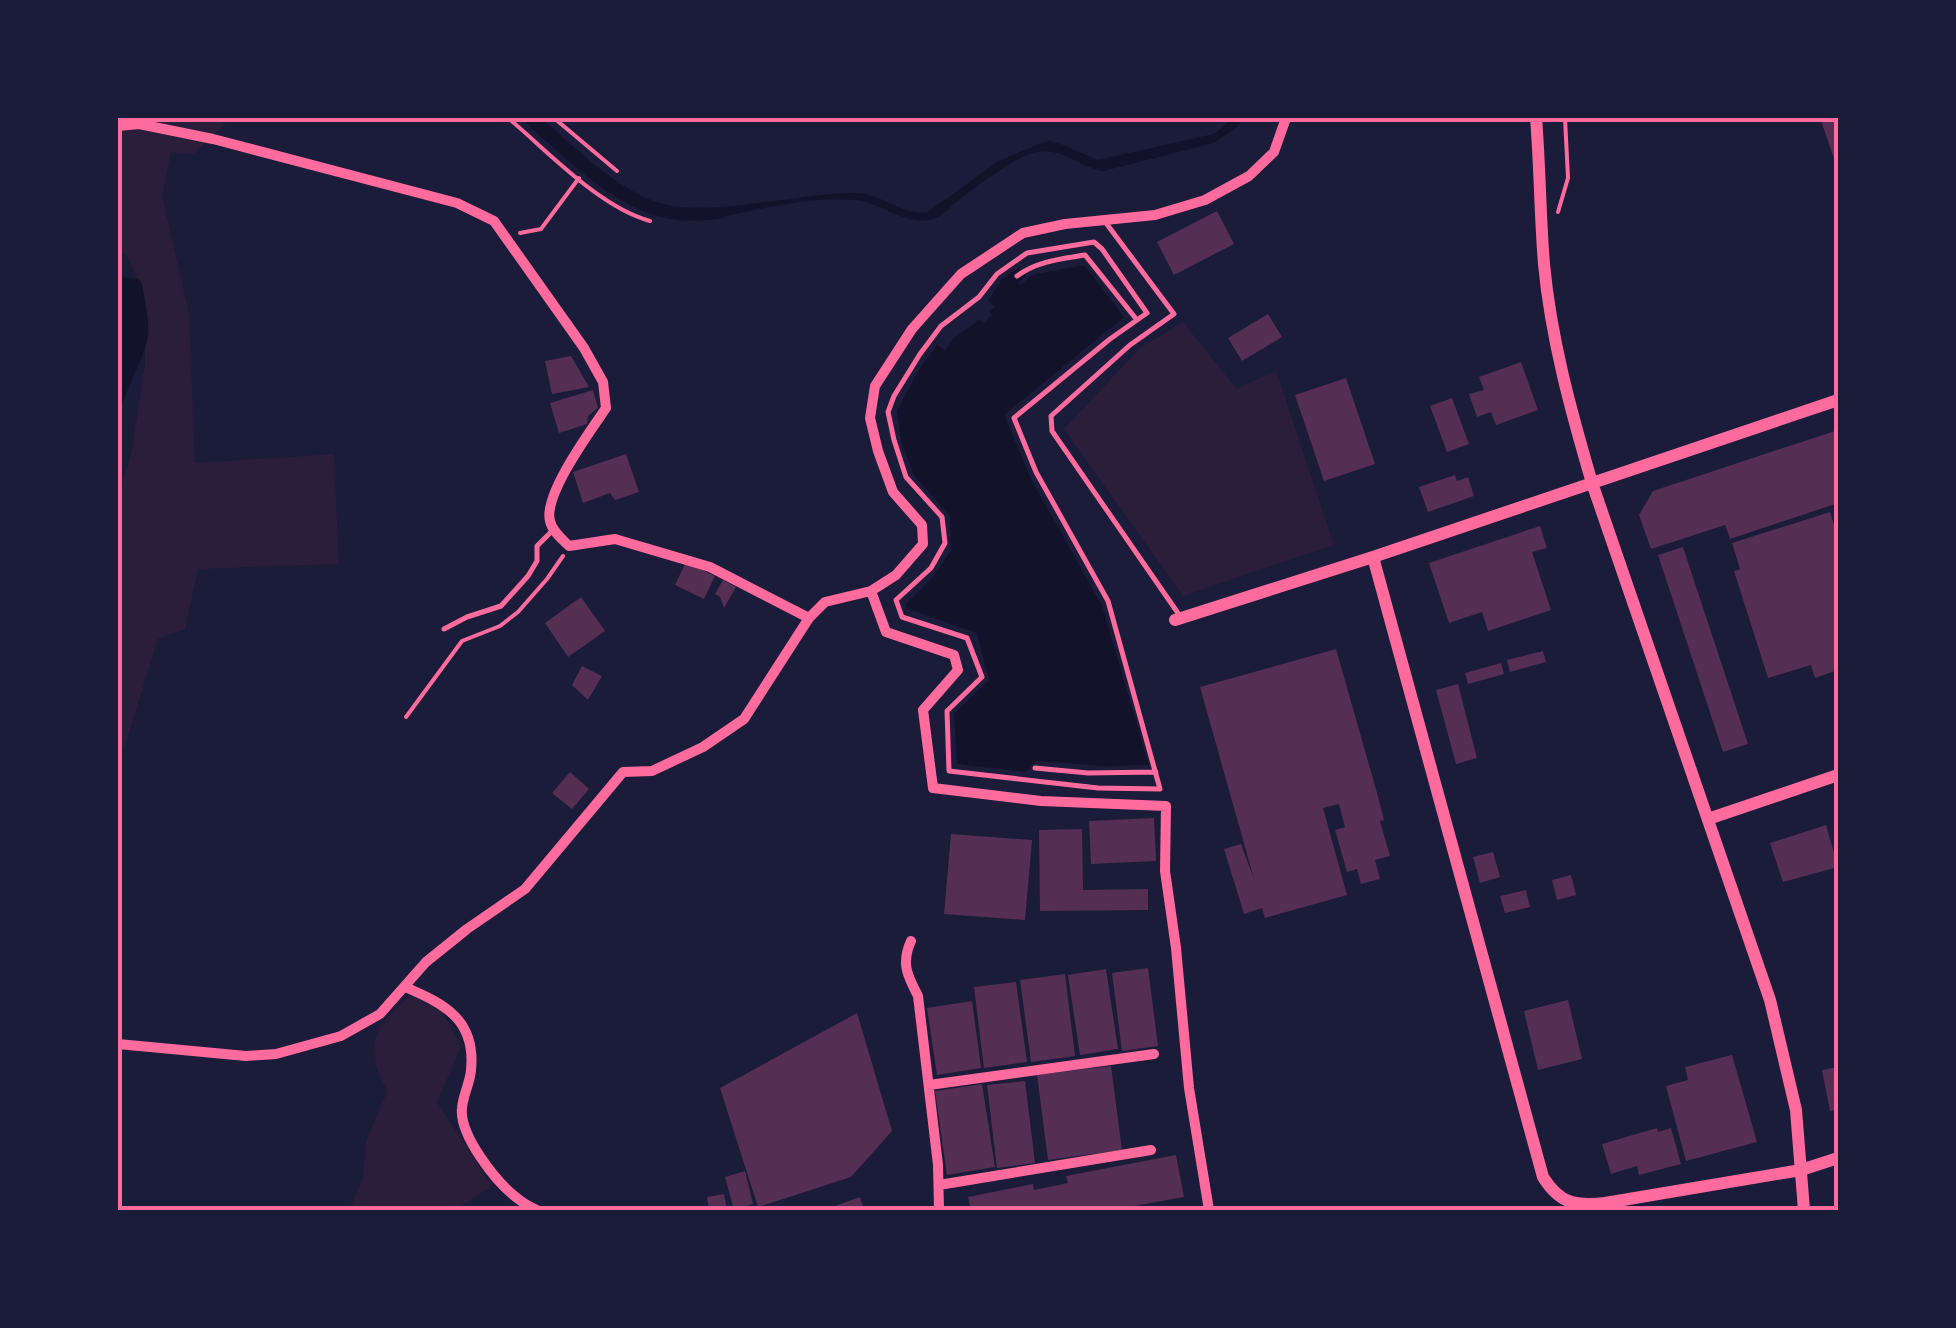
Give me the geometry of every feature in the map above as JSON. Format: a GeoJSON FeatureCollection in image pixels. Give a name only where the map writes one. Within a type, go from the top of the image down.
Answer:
{"type":"FeatureCollection","features":[{"type":"Feature","properties":{"kind":"street"},"geometry":{"type":"LineString","coordinates":[[118,1044],[246,1056],[276,1054],[341,1036],[380,1014],[426,962],[525,889],[623,772],[652,771],[703,747],[744,718],[809,618],[825,602],[871,591],[896,575],[923,544],[922,525],[894,492],[870,418],[876,386],[912,328],[961,274],[1023,233],[1065,224],[1155,215],[1205,200],[1249,176],[1274,152],[1286,118]]}},
{"type":"Feature","properties":{"kind":"street"},"geometry":{"type":"LineString","coordinates":[[1536,118],[1544,263],[1567,398],[1592,483],[1770,1000],[1796,1110],[1804,1210]]}},
{"type":"Feature","properties":{"kind":"street"},"geometry":{"type":"LineString","coordinates":[[118,126],[139,124],[213,139],[456,203],[494,221],[584,348],[603,382],[606,408],[569,464],[548,509],[550,525],[569,546],[615,540],[710,567],[809,618]]}},
{"type":"Feature","properties":{"kind":"street"},"geometry":{"type":"LineString","coordinates":[[1178,619],[1838,400]]}},
{"type":"Feature","properties":{"kind":"street"},"geometry":{"type":"LineString","coordinates":[[1373,557],[1543,1177],[1552,1191],[1565,1201],[1587,1205],[1802,1170],[1838,1158]]}},
{"type":"Feature","properties":{"kind":"street"},"geometry":{"type":"LineString","coordinates":[[871,591],[886,632],[954,655],[958,670],[924,710],[934,788],[1041,801],[1166,806],[1165,872],[1189,1088],[1209,1210]]}},
{"type":"Feature","properties":{"kind":"street"},"geometry":{"type":"LineString","coordinates":[[1708,819],[1838,776]]}},
{"type":"Feature","properties":{"kind":"street"},"geometry":{"type":"LineString","coordinates":[[912,941],[905,955],[908,978],[918,996],[940,1210]]}},
{"type":"Feature","properties":{"kind":"street"},"geometry":{"type":"LineString","coordinates":[[405,987],[448,1008],[464,1026],[471,1046],[472,1070],[461,1111],[469,1136],[517,1206],[537,1210]]}},
{"type":"Feature","properties":{"kind":"street"},"geometry":{"type":"LineString","coordinates":[[929,1085],[1154,1054]]}},
{"type":"Feature","properties":{"kind":"street"},"geometry":{"type":"LineString","coordinates":[[939,1186],[1151,1150]]}},
{"type":"Feature","properties":{"kind":"lane"},"geometry":{"type":"LineString","coordinates":[[1104,220],[1174,314],[1130,345],[1051,416],[1052,431],[1178,619]]}},
{"type":"Feature","properties":{"kind":"lane"},"geometry":{"type":"LineString","coordinates":[[1094,242],[1147,313],[1014,418],[1036,472],[1108,600],[1156,772],[1160,789],[1098,788],[949,771],[947,711],[982,678],[968,638],[902,617],[896,600],[930,568],[946,544],[942,516],[906,476],[888,412],[902,382],[941,326],[979,298],[997,274],[1027,253],[1094,242]]}},
{"type":"Feature","properties":{"kind":"lane"},"geometry":{"type":"LineString","coordinates":[[1018,276],[1040,263],[1085,255],[1137,320]]}},
{"type":"Feature","properties":{"kind":"lane"},"geometry":{"type":"LineString","coordinates":[[444,629],[501,606],[528,576],[537,561],[537,546],[554,529]]}},
{"type":"Feature","properties":{"kind":"lane"},"geometry":{"type":"LineString","coordinates":[[1035,768],[1156,772]]}},
{"type":"Feature","properties":{"kind":"path"},"geometry":{"type":"LineString","coordinates":[[508,118],[596,194],[650,222]]}},
{"type":"Feature","properties":{"kind":"path"},"geometry":{"type":"LineString","coordinates":[[554,118],[617,171]]}},
{"type":"Feature","properties":{"kind":"path"},"geometry":{"type":"LineString","coordinates":[[1558,212],[1568,178],[1566,118]]}},
{"type":"Feature","properties":{"kind":"path"},"geometry":{"type":"LineString","coordinates":[[506,238],[541,230],[579,178]]}},
{"type":"Feature","properties":{"kind":"path"},"geometry":{"type":"LineString","coordinates":[[406,717],[462,641],[500,626],[518,612],[569,546]]}},
{"type":"Feature","properties":{"kind":"shaded area"},"geometry":{"type":"Polygon","coordinates":[[[118,118],[214,118],[225,124],[193,154],[171,152],[162,195],[189,314],[195,463],[334,454],[339,564],[198,569],[185,629],[158,639],[125,746],[118,751],[118,494],[131,455],[145,364],[143,289],[126,255],[118,250],[118,118]]]}},
{"type":"Feature","properties":{"kind":"shaded area"},"geometry":{"type":"Polygon","coordinates":[[[520,118],[541,118],[620,184],[672,206],[723,207],[856,193],[919,213],[928,212],[997,162],[1041,143],[1050,141],[1098,160],[1214,134],[1234,118],[1244,118],[1214,143],[1103,171],[1054,152],[1029,154],[997,172],[942,215],[928,220],[910,219],[864,202],[839,199],[790,204],[724,218],[677,220],[642,210],[604,189],[520,118]]]}},
{"type":"Feature","properties":{"kind":"shaded area"},"geometry":{"type":"Polygon","coordinates":[[[1085,266],[1124,317],[1004,415],[1032,481],[1102,606],[1149,765],[1036,761],[1026,772],[957,764],[954,714],[989,680],[977,633],[906,608],[951,551],[950,516],[914,475],[901,441],[897,411],[937,345],[945,351],[954,338],[992,315],[989,311],[995,307],[988,301],[1002,279],[1019,268],[1026,276],[1019,282],[1021,285],[1032,275],[1085,266]]]}},
{"type":"Feature","properties":{"kind":"shaded area"},"geometry":{"type":"Polygon","coordinates":[[[118,277],[139,279],[142,284],[148,328],[147,342],[118,419],[118,277]]]}},
{"type":"Feature","properties":{"kind":"shaded area"},"geometry":{"type":"Polygon","coordinates":[[[1183,322],[1237,389],[1276,370],[1334,545],[1183,596],[1064,429],[1140,348],[1183,322]]]}},
{"type":"Feature","properties":{"kind":"shaded area"},"geometry":{"type":"Polygon","coordinates":[[[410,996],[429,998],[442,1010],[461,1047],[437,1102],[492,1186],[455,1210],[349,1210],[363,1178],[366,1141],[387,1092],[376,1064],[376,1040],[389,1016],[410,996]]]}},
{"type":"Feature","properties":{"kind":"building"},"geometry":{"type":"Polygon","coordinates":[[[1820,118],[1838,118],[1838,170],[1820,118]]]}},
{"type":"Feature","properties":{"kind":"building"},"geometry":{"type":"Polygon","coordinates":[[[1217,211],[1234,244],[1174,275],[1157,242],[1217,211]]]}},
{"type":"Feature","properties":{"kind":"building"},"geometry":{"type":"Polygon","coordinates":[[[1268,314],[1282,337],[1242,361],[1228,338],[1268,314]]]}},
{"type":"Feature","properties":{"kind":"building"},"geometry":{"type":"Polygon","coordinates":[[[571,356],[589,387],[552,394],[545,361],[571,356]]]}},
{"type":"Feature","properties":{"kind":"building"},"geometry":{"type":"Polygon","coordinates":[[[1521,362],[1538,410],[1496,425],[1491,412],[1477,417],[1469,394],[1484,390],[1479,377],[1521,362]]]}},
{"type":"Feature","properties":{"kind":"building"},"geometry":{"type":"Polygon","coordinates":[[[1346,378],[1375,464],[1324,481],[1295,395],[1346,378]]]}},
{"type":"Feature","properties":{"kind":"building"},"geometry":{"type":"Polygon","coordinates":[[[593,390],[598,408],[588,416],[587,424],[559,433],[550,403],[593,390]]]}},
{"type":"Feature","properties":{"kind":"building"},"geometry":{"type":"Polygon","coordinates":[[[1452,398],[1469,444],[1447,452],[1430,406],[1452,398]]]}},
{"type":"Feature","properties":{"kind":"building"},"geometry":{"type":"Polygon","coordinates":[[[1838,430],[1838,503],[1730,539],[1725,525],[1651,549],[1639,515],[1653,491],[1838,430]]]}},
{"type":"Feature","properties":{"kind":"building"},"geometry":{"type":"Polygon","coordinates":[[[626,454],[639,492],[615,500],[610,493],[583,503],[573,472],[626,454]]]}},
{"type":"Feature","properties":{"kind":"building"},"geometry":{"type":"Polygon","coordinates":[[[1455,475],[1457,481],[1468,477],[1474,496],[1428,512],[1419,487],[1455,475]]]}},
{"type":"Feature","properties":{"kind":"building"},"geometry":{"type":"Polygon","coordinates":[[[1830,512],[1838,538],[1838,670],[1815,678],[1811,665],[1768,678],[1734,571],[1740,569],[1732,543],[1830,512]]]}},
{"type":"Feature","properties":{"kind":"building"},"geometry":{"type":"Polygon","coordinates":[[[1540,526],[1547,548],[1532,552],[1551,610],[1488,631],[1482,612],[1449,623],[1429,563],[1540,526]]]}},
{"type":"Feature","properties":{"kind":"building"},"geometry":{"type":"Polygon","coordinates":[[[1683,547],[1748,744],[1723,752],[1658,555],[1683,547]]]}},
{"type":"Feature","properties":{"kind":"building"},"geometry":{"type":"Polygon","coordinates":[[[686,562],[715,576],[704,599],[675,585],[686,562]]]}},
{"type":"Feature","properties":{"kind":"building"},"geometry":{"type":"Polygon","coordinates":[[[723,580],[736,587],[724,608],[715,594],[723,580]]]}},
{"type":"Feature","properties":{"kind":"building"},"geometry":{"type":"Polygon","coordinates":[[[581,597],[605,631],[568,657],[545,623],[581,597]]]}},
{"type":"Feature","properties":{"kind":"building"},"geometry":{"type":"Polygon","coordinates":[[[1336,649],[1377,793],[1390,856],[1375,860],[1380,879],[1361,884],[1357,869],[1347,872],[1335,830],[1345,827],[1339,804],[1323,808],[1347,895],[1265,918],[1262,908],[1244,914],[1224,849],[1241,844],[1254,879],[1200,687],[1336,649]]]}},
{"type":"Feature","properties":{"kind":"building"},"geometry":{"type":"Polygon","coordinates":[[[1543,651],[1546,662],[1510,672],[1507,660],[1543,651]]]}},
{"type":"Feature","properties":{"kind":"building"},"geometry":{"type":"Polygon","coordinates":[[[1501,663],[1504,674],[1468,684],[1465,673],[1501,663]]]}},
{"type":"Feature","properties":{"kind":"building"},"geometry":{"type":"Polygon","coordinates":[[[582,666],[602,676],[588,700],[572,685],[582,666]]]}},
{"type":"Feature","properties":{"kind":"building"},"geometry":{"type":"Polygon","coordinates":[[[1458,684],[1477,758],[1456,764],[1436,690],[1458,684]]]}},
{"type":"Feature","properties":{"kind":"building"},"geometry":{"type":"Polygon","coordinates":[[[570,772],[589,789],[572,809],[552,793],[570,772]]]}},
{"type":"Feature","properties":{"kind":"building"},"geometry":{"type":"Polygon","coordinates":[[[1154,818],[1156,861],[1091,864],[1089,821],[1154,818]]]}},
{"type":"Feature","properties":{"kind":"building"},"geometry":{"type":"Polygon","coordinates":[[[1826,825],[1838,867],[1783,882],[1770,843],[1826,825]]]}},
{"type":"Feature","properties":{"kind":"building"},"geometry":{"type":"Polygon","coordinates":[[[1082,829],[1083,890],[1148,889],[1148,910],[1040,911],[1039,830],[1082,829]]]}},
{"type":"Feature","properties":{"kind":"building"},"geometry":{"type":"Polygon","coordinates":[[[951,834],[1032,840],[1025,920],[944,914],[951,834]]]}},
{"type":"Feature","properties":{"kind":"building"},"geometry":{"type":"Polygon","coordinates":[[[1493,852],[1500,877],[1480,883],[1473,857],[1493,852]]]}},
{"type":"Feature","properties":{"kind":"building"},"geometry":{"type":"Polygon","coordinates":[[[1571,875],[1576,895],[1557,900],[1552,880],[1571,875]]]}},
{"type":"Feature","properties":{"kind":"building"},"geometry":{"type":"Polygon","coordinates":[[[1526,890],[1530,907],[1505,913],[1500,896],[1526,890]]]}},
{"type":"Feature","properties":{"kind":"building"},"geometry":{"type":"Polygon","coordinates":[[[1148,968],[1158,1046],[1122,1051],[1112,973],[1148,968]]]}},
{"type":"Feature","properties":{"kind":"building"},"geometry":{"type":"Polygon","coordinates":[[[1106,969],[1118,1049],[1080,1055],[1068,975],[1106,969]]]}},
{"type":"Feature","properties":{"kind":"building"},"geometry":{"type":"Polygon","coordinates":[[[1065,974],[1075,1056],[1031,1062],[1020,980],[1065,974]]]}},
{"type":"Feature","properties":{"kind":"building"},"geometry":{"type":"Polygon","coordinates":[[[1016,982],[1027,1062],[984,1068],[974,987],[1016,982]]]}},
{"type":"Feature","properties":{"kind":"building"},"geometry":{"type":"Polygon","coordinates":[[[1568,1000],[1582,1059],[1538,1070],[1524,1011],[1568,1000]]]}},
{"type":"Feature","properties":{"kind":"building"},"geometry":{"type":"Polygon","coordinates":[[[972,1001],[981,1068],[937,1075],[927,1008],[972,1001]]]}},
{"type":"Feature","properties":{"kind":"building"},"geometry":{"type":"Polygon","coordinates":[[[857,1013],[892,1131],[851,1177],[758,1207],[720,1088],[857,1013]]]}},
{"type":"Feature","properties":{"kind":"building"},"geometry":{"type":"Polygon","coordinates":[[[1732,1055],[1757,1142],[1686,1161],[1666,1086],[1688,1080],[1685,1067],[1732,1055]]]}},
{"type":"Feature","properties":{"kind":"building"},"geometry":{"type":"Polygon","coordinates":[[[1111,1066],[1122,1150],[1048,1160],[1037,1075],[1111,1066]]]}},
{"type":"Feature","properties":{"kind":"building"},"geometry":{"type":"Polygon","coordinates":[[[1838,1067],[1838,1109],[1830,1111],[1822,1070],[1838,1067]]]}},
{"type":"Feature","properties":{"kind":"building"},"geometry":{"type":"Polygon","coordinates":[[[1025,1081],[1035,1163],[997,1168],[987,1085],[1025,1081]]]}},
{"type":"Feature","properties":{"kind":"building"},"geometry":{"type":"Polygon","coordinates":[[[982,1084],[995,1167],[947,1175],[935,1091],[982,1084]]]}},
{"type":"Feature","properties":{"kind":"building"},"geometry":{"type":"Polygon","coordinates":[[[1657,1128],[1658,1132],[1671,1128],[1681,1164],[1639,1175],[1637,1166],[1611,1174],[1602,1144],[1657,1128]]]}},
{"type":"Feature","properties":{"kind":"building"},"geometry":{"type":"Polygon","coordinates":[[[1176,1155],[1184,1197],[1112,1210],[971,1210],[968,1197],[1033,1184],[1034,1190],[1068,1183],[1066,1176],[1176,1155]]]}},
{"type":"Feature","properties":{"kind":"building"},"geometry":{"type":"Polygon","coordinates":[[[745,1171],[753,1204],[734,1210],[725,1177],[745,1171]]]}},
{"type":"Feature","properties":{"kind":"building"},"geometry":{"type":"Polygon","coordinates":[[[724,1194],[727,1210],[709,1210],[707,1197],[724,1194]]]}},
{"type":"Feature","properties":{"kind":"building"},"geometry":{"type":"Polygon","coordinates":[[[860,1197],[864,1210],[824,1210],[860,1197]]]}}]}
